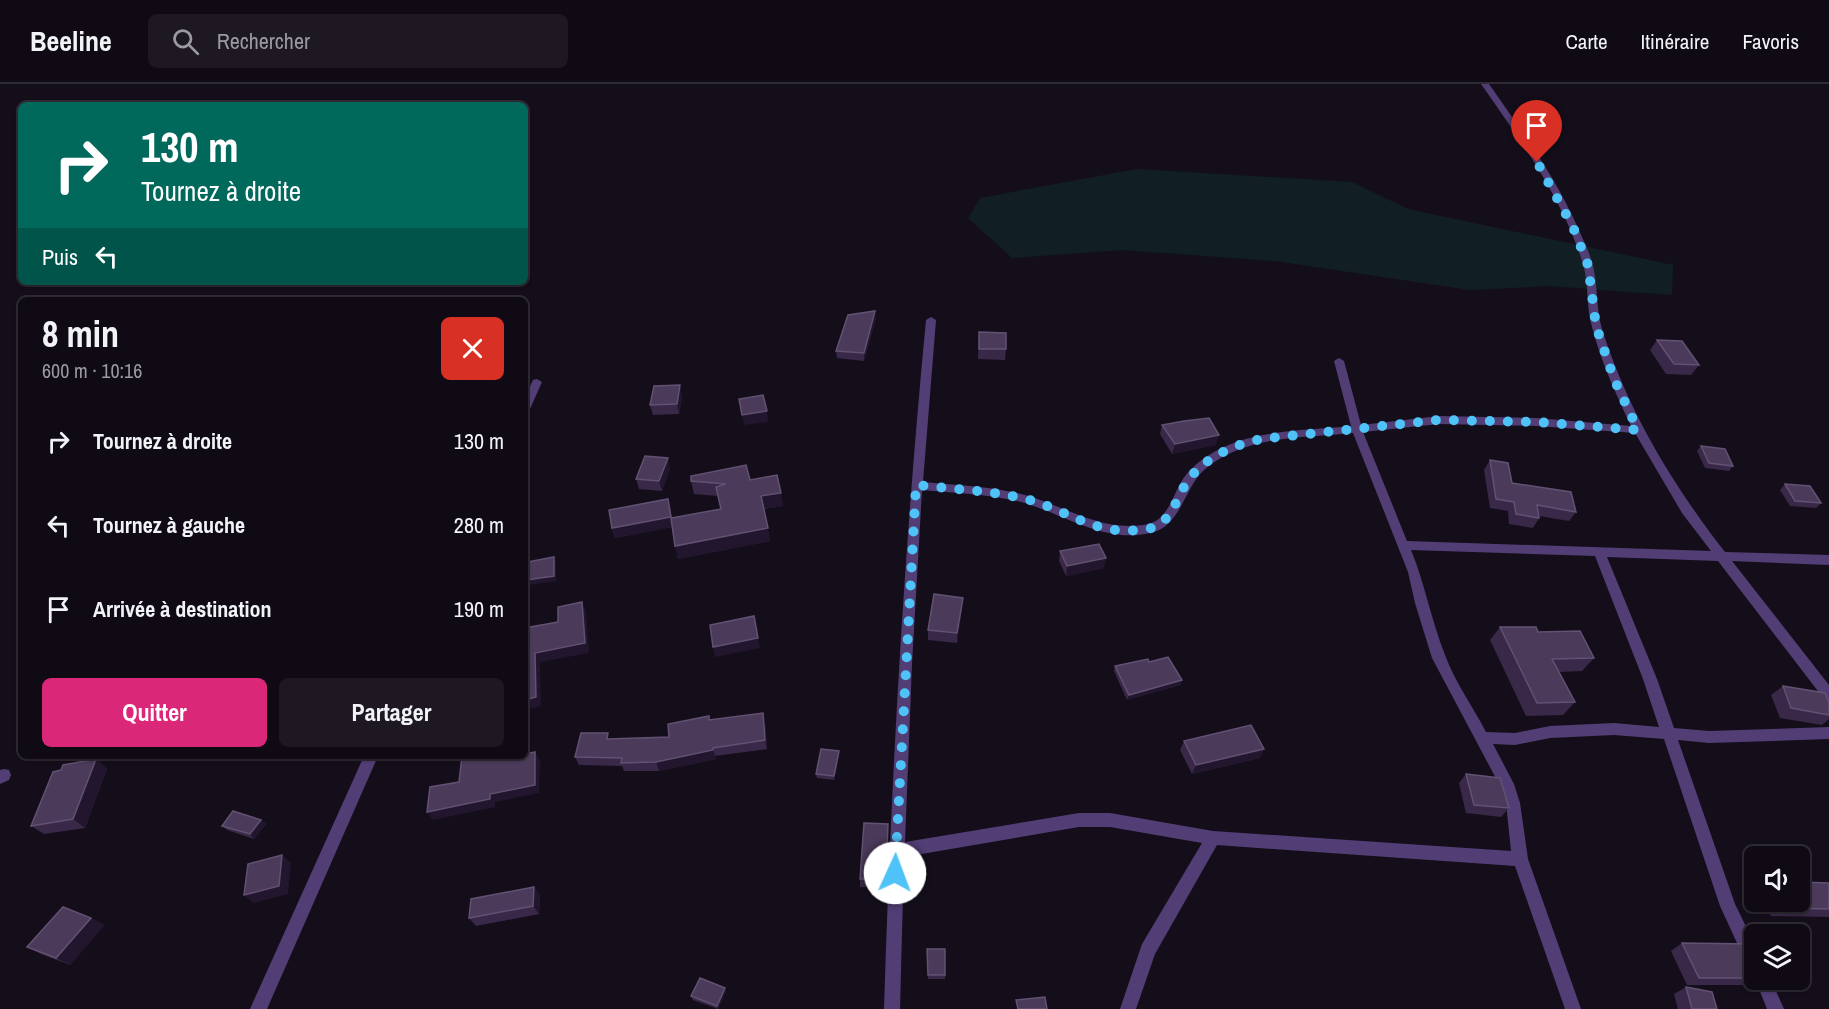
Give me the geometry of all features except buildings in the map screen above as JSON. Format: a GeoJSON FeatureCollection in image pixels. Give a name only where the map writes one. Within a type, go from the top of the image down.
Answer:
{"type":"FeatureCollection","features":[{"type":"Feature","properties":{"kind":"street"},"geometry":{"type":"LineString","coordinates":[[1485,84],[1527,144],[1558,196],[1573,227],[1588,265],[1596,326],[1614,379],[1638,430],[1686,510],[1829,695]]}},
{"type":"Feature","properties":{"kind":"street"},"geometry":{"type":"LineString","coordinates":[[892,1009],[896,851],[916,485],[931,320]]}},
{"type":"Feature","properties":{"kind":"street"},"geometry":{"type":"LineString","coordinates":[[1339,361],[1357,429],[1414,572],[1438,658],[1507,784],[1513,803],[1520,859],[1573,1009]]}},
{"type":"Feature","properties":{"kind":"street"},"geometry":{"type":"LineString","coordinates":[[528,402],[537,382]]}},
{"type":"Feature","properties":{"kind":"street"},"geometry":{"type":"LineString","coordinates":[[916,485],[1017,497],[1053,507],[1101,528],[1120,532],[1154,527],[1167,520],[1188,481],[1200,466],[1239,444],[1439,420],[1536,422],[1638,430]]}},
{"type":"Feature","properties":{"kind":"street"},"geometry":{"type":"LineString","coordinates":[[1404,545],[1599,550],[1829,560]]}},
{"type":"Feature","properties":{"kind":"street"},"geometry":{"type":"LineString","coordinates":[[1599,550],[1650,680],[1728,906],[1744,940]]}},
{"type":"Feature","properties":{"kind":"street"},"geometry":{"type":"LineString","coordinates":[[1482,738],[1515,739],[1550,732],[1614,729],[1709,737],[1829,733]]}},
{"type":"Feature","properties":{"kind":"street"},"geometry":{"type":"LineString","coordinates":[[258,1009],[371,759]]}},
{"type":"Feature","properties":{"kind":"street"},"geometry":{"type":"LineString","coordinates":[[896,851],[1079,820],[1110,820],[1214,838],[1520,859]]}},
{"type":"Feature","properties":{"kind":"street"},"geometry":{"type":"LineString","coordinates":[[1128,1009],[1148,950],[1214,838]]}},
{"type":"Feature","properties":{"kind":"street"},"geometry":{"type":"LineString","coordinates":[[1767,990],[1776,1009]]}},
{"type":"Feature","properties":{"kind":"shaded area"},"geometry":{"type":"Polygon","coordinates":[[[1137,169],[1352,182],[1408,209],[1673,265],[1672,295],[1549,286],[1470,290],[1275,261],[1123,250],[1012,258],[968,218],[980,198],[1137,169]]]}},
{"type":"Feature","properties":{"kind":"route"},"geometry":{"type":"LineString","coordinates":[[895,873],[916,485],[1017,497],[1053,507],[1082,522],[1120,532],[1154,527],[1167,520],[1188,481],[1200,466],[1239,444],[1261,439],[1439,420],[1536,422],[1638,430],[1614,379],[1596,326],[1588,265],[1558,196],[1537,162]]}}]}
